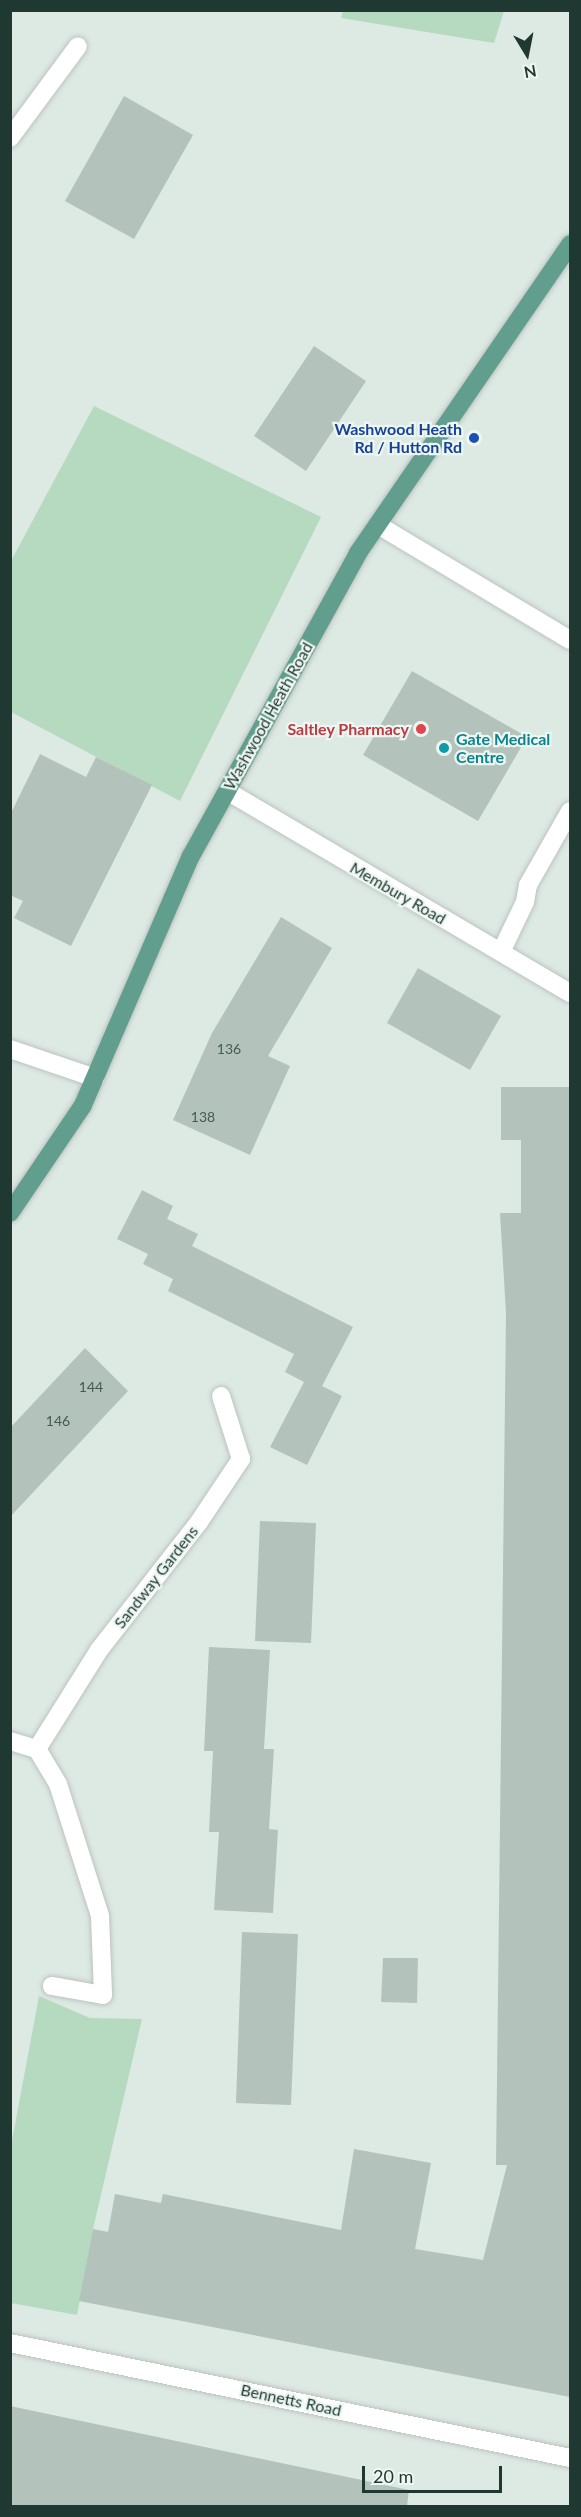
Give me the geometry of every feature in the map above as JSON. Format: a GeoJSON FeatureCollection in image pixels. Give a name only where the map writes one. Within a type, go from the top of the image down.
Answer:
{"type":"FeatureCollection","features":[{"type":"Feature","properties":{"kind":"main road","name":"Washwood Heath Road"},"geometry":{"type":"LineString","coordinates":[[10,1213],[83,1105],[191,856],[358,553],[570,244]]}},
{"type":"Feature","properties":{"kind":"street"},"geometry":{"type":"LineString","coordinates":[[10,138],[78,46]]}},
{"type":"Feature","properties":{"kind":"street"},"geometry":{"type":"LineString","coordinates":[[378,525],[570,640]]}},
{"type":"Feature","properties":{"kind":"street","name":"Membury Road"},"geometry":{"type":"LineString","coordinates":[[227,791],[570,993]]}},
{"type":"Feature","properties":{"kind":"street"},"geometry":{"type":"LineString","coordinates":[[501,952],[525,902],[528,885],[570,810]]}},
{"type":"Feature","properties":{"kind":"street"},"geometry":{"type":"LineString","coordinates":[[10,1049],[95,1078]]}},
{"type":"Feature","properties":{"kind":"street","name":"Sandway Gardens"},"geometry":{"type":"LineString","coordinates":[[37,1749],[99,1650],[199,1522],[241,1459],[221,1396]]}},
{"type":"Feature","properties":{"kind":"street"},"geometry":{"type":"LineString","coordinates":[[10,1741],[37,1749],[58,1784],[100,1917],[103,1995],[52,1986]]}},
{"type":"Feature","properties":{"kind":"street","name":"Bennetts Road"},"geometry":{"type":"LineString","coordinates":[[10,2343],[570,2458]]}},
{"type":"Feature","properties":{"kind":"green space"},"geometry":{"type":"Polygon","coordinates":[[[343,10],[504,11],[494,43],[341,18],[343,10]]]}},
{"type":"Feature","properties":{"kind":"green space"},"geometry":{"type":"Polygon","coordinates":[[[94,406],[321,517],[180,801],[11,712],[11,561],[94,406]]]}},
{"type":"Feature","properties":{"kind":"green space"},"geometry":{"type":"Polygon","coordinates":[[[39,1996],[90,2018],[142,2019],[93,2229],[77,2315],[11,2303],[11,2146],[39,1996]]]}},
{"type":"Feature","properties":{"kind":"building"},"geometry":{"type":"Polygon","coordinates":[[[124,96],[193,135],[134,239],[65,201],[124,96]]]}},
{"type":"Feature","properties":{"kind":"building"},"geometry":{"type":"Polygon","coordinates":[[[314,346],[366,381],[306,471],[254,436],[314,346]]]}},
{"type":"Feature","properties":{"kind":"building","name":"Gate Medical Centre"},"geometry":{"type":"Polygon","coordinates":[[[412,671],[527,737],[478,821],[363,755],[412,671]]]}},
{"type":"Feature","properties":{"kind":"building"},"geometry":{"type":"Polygon","coordinates":[[[40,754],[86,777],[96,757],[152,785],[71,946],[14,918],[23,901],[10,895],[10,815],[40,754]]]}},
{"type":"Feature","properties":{"kind":"building"},"geometry":{"type":"Polygon","coordinates":[[[281,917],[332,948],[268,1056],[290,1066],[250,1155],[173,1120],[212,1033],[281,917]]]}},
{"type":"Feature","properties":{"kind":"building"},"geometry":{"type":"Polygon","coordinates":[[[418,968],[501,1016],[470,1070],[387,1023],[418,968]]]}},
{"type":"Feature","properties":{"kind":"building"},"geometry":{"type":"Polygon","coordinates":[[[501,1087],[570,1087],[570,2397],[79,2301],[93,2229],[108,2232],[115,2194],[161,2203],[163,2194],[341,2230],[354,2149],[431,2163],[415,2249],[483,2260],[507,2165],[496,2165],[506,1313],[500,1213],[521,1213],[521,1140],[501,1140],[501,1087]]]}},
{"type":"Feature","properties":{"kind":"building"},"geometry":{"type":"Polygon","coordinates":[[[142,1190],[173,1206],[167,1219],[198,1234],[192,1246],[353,1327],[322,1386],[342,1396],[307,1465],[270,1447],[304,1382],[285,1372],[294,1354],[168,1291],[173,1279],[143,1264],[148,1254],[117,1239],[142,1190]]]}},
{"type":"Feature","properties":{"kind":"building"},"geometry":{"type":"Polygon","coordinates":[[[85,1348],[128,1391],[10,1517],[10,1428],[85,1348]]]}},
{"type":"Feature","properties":{"kind":"building"},"geometry":{"type":"Polygon","coordinates":[[[260,1521],[316,1523],[311,1643],[255,1641],[260,1521]]]}},
{"type":"Feature","properties":{"kind":"building"},"geometry":{"type":"Polygon","coordinates":[[[209,1647],[270,1650],[264,1749],[274,1749],[269,1829],[278,1830],[273,1913],[214,1910],[219,1832],[209,1832],[213,1751],[204,1751],[209,1647]]]}},
{"type":"Feature","properties":{"kind":"building"},"geometry":{"type":"Polygon","coordinates":[[[242,1932],[298,1934],[291,2105],[236,2103],[242,1932]]]}},
{"type":"Feature","properties":{"kind":"building"},"geometry":{"type":"Polygon","coordinates":[[[383,1958],[418,1958],[417,2003],[381,2002],[383,1958]]]}},
{"type":"Feature","properties":{"kind":"building"},"geometry":{"type":"Polygon","coordinates":[[[10,2406],[409,2490],[407,2506],[10,2506],[10,2406]]]}},
{"type":"Feature","properties":{"kind":"place","name":"Washwood Heath Rd / Hutton Rd"},"geometry":{"type":"Point","coordinates":[474,438]}},
{"type":"Feature","properties":{"kind":"place","name":"Saltley Pharmacy"},"geometry":{"type":"Point","coordinates":[421,729]}},
{"type":"Feature","properties":{"kind":"place","name":"Gate Medical Centre"},"geometry":{"type":"Point","coordinates":[444,748]}}]}
